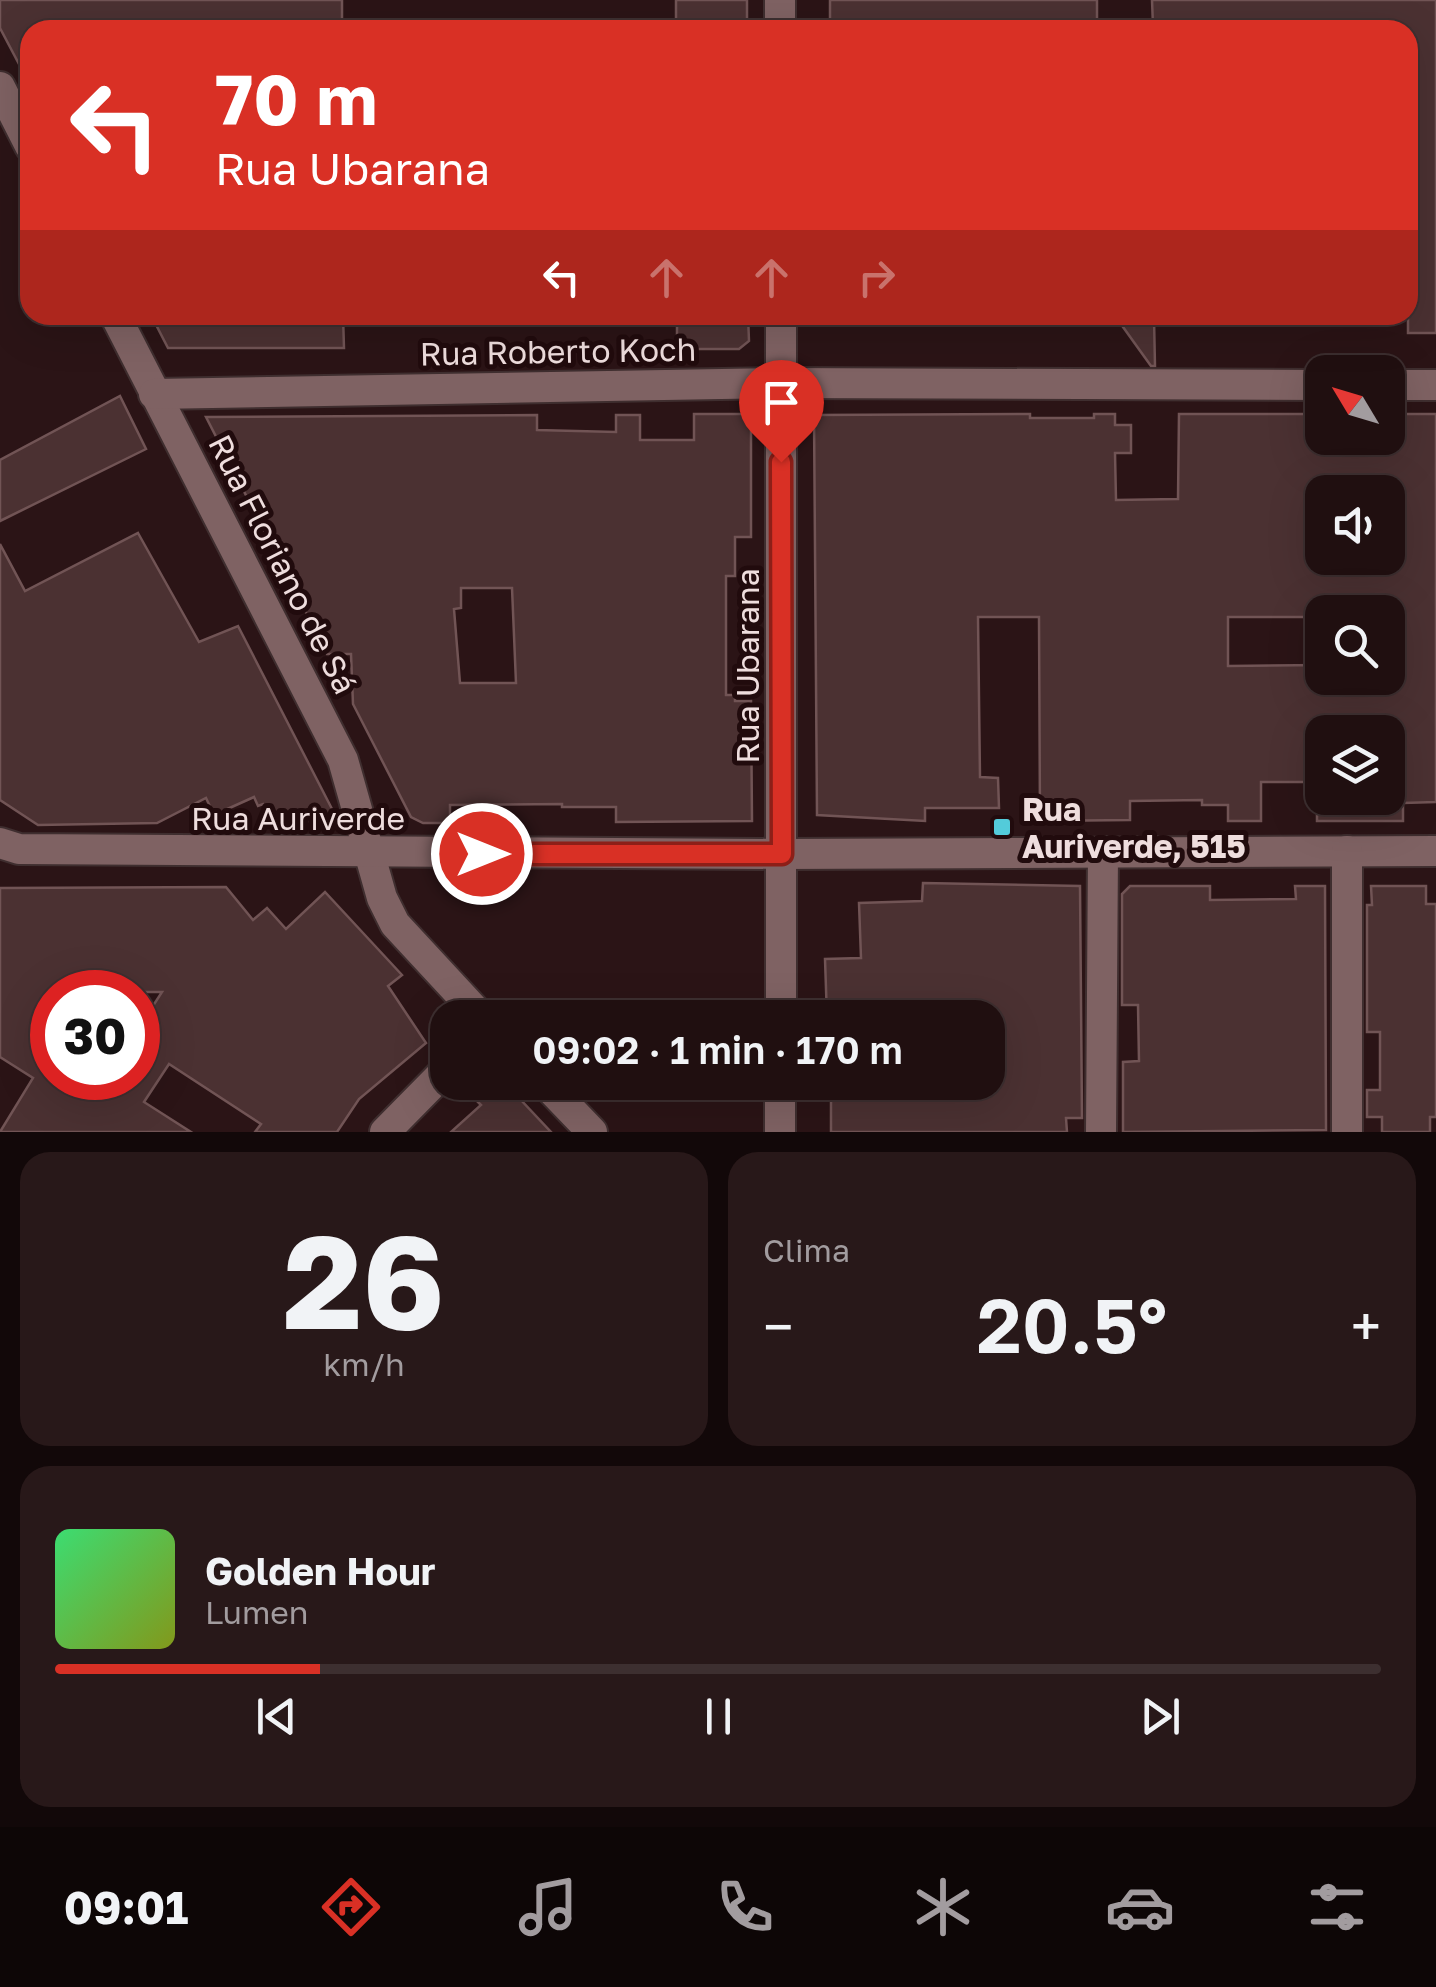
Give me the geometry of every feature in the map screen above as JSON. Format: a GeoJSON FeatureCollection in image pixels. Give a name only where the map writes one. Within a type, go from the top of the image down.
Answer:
{"type":"FeatureCollection","features":[{"type":"Feature","properties":{"kind":"street"},"geometry":{"type":"LineString","coordinates":[[0,86],[20,126]]}},
{"type":"Feature","properties":{"kind":"street","name":"Rua Floriano de Sá"},"geometry":{"type":"LineString","coordinates":[[120,325],[343,760],[382,898],[396,924],[466,1000]]}},
{"type":"Feature","properties":{"kind":"street","name":"Rua Ubarana"},"geometry":{"type":"LineString","coordinates":[[780,1000],[781,325]]}},
{"type":"Feature","properties":{"kind":"street","name":"Rua Roberto Koch"},"geometry":{"type":"LineString","coordinates":[[154,394],[781,383],[1305,385]]}},
{"type":"Feature","properties":{"kind":"street"},"geometry":{"type":"LineString","coordinates":[[1405,385],[1436,385]]}},
{"type":"Feature","properties":{"kind":"street","name":"Rua Auriverde"},"geometry":{"type":"LineString","coordinates":[[0,843],[19,849],[370,853],[1436,851]]}},
{"type":"Feature","properties":{"kind":"street"},"geometry":{"type":"LineString","coordinates":[[1347,851],[1347,1132]]}},
{"type":"Feature","properties":{"kind":"street"},"geometry":{"type":"LineString","coordinates":[[1101,1132],[1102,852]]}},
{"type":"Feature","properties":{"kind":"street"},"geometry":{"type":"LineString","coordinates":[[385,1132],[430,1086]]}},
{"type":"Feature","properties":{"kind":"street"},"geometry":{"type":"LineString","coordinates":[[561,1100],[592,1132]]}},
{"type":"Feature","properties":{"kind":"street"},"geometry":{"type":"LineString","coordinates":[[780,1100],[780,1132]]}},
{"type":"Feature","properties":{"kind":"building"},"geometry":{"type":"Polygon","coordinates":[[[0,0],[342,0],[342,20],[20,20],[20,66],[0,28],[0,0]]]}},
{"type":"Feature","properties":{"kind":"building"},"geometry":{"type":"Polygon","coordinates":[[[676,0],[747,0],[747,20],[676,20],[676,0]]]}},
{"type":"Feature","properties":{"kind":"building"},"geometry":{"type":"Polygon","coordinates":[[[830,0],[1097,0],[1097,20],[830,20],[830,0]]]}},
{"type":"Feature","properties":{"kind":"building"},"geometry":{"type":"Polygon","coordinates":[[[1152,0],[1436,0],[1436,333],[1408,333],[1408,325],[1418,325],[1418,20],[1153,20],[1152,0]]]}},
{"type":"Feature","properties":{"kind":"building"},"geometry":{"type":"Polygon","coordinates":[[[156,325],[343,325],[344,348],[168,348],[156,325]]]}},
{"type":"Feature","properties":{"kind":"building"},"geometry":{"type":"Polygon","coordinates":[[[677,325],[748,325],[749,341],[739,349],[677,349],[677,325]]]}},
{"type":"Feature","properties":{"kind":"building"},"geometry":{"type":"Polygon","coordinates":[[[1122,325],[1154,325],[1155,366],[1151,366],[1122,325]]]}},
{"type":"Feature","properties":{"kind":"building"},"geometry":{"type":"Polygon","coordinates":[[[120,396],[146,449],[0,521],[0,460],[120,396]]]}},
{"type":"Feature","properties":{"kind":"building"},"geometry":{"type":"Polygon","coordinates":[[[694,414],[742,414],[751,421],[751,537],[735,537],[735,576],[726,576],[726,695],[735,695],[735,701],[751,701],[752,821],[616,822],[616,807],[562,804],[450,805],[450,823],[423,823],[411,817],[353,704],[351,654],[327,654],[206,417],[537,415],[537,430],[616,432],[616,415],[640,415],[640,440],[694,440],[694,414]],[[461,588],[461,608],[454,609],[460,683],[516,683],[512,588],[461,588]]]}},
{"type":"Feature","properties":{"kind":"building"},"geometry":{"type":"Polygon","coordinates":[[[1030,414],[1030,418],[1094,418],[1094,414],[1115,414],[1115,425],[1131,425],[1131,453],[1115,453],[1116,500],[1178,499],[1179,414],[1305,414],[1305,455],[1405,455],[1405,414],[1436,414],[1436,802],[1405,803],[1405,715],[1305,715],[1305,782],[1261,782],[1261,821],[1228,821],[1228,805],[1202,805],[1202,800],[1130,801],[1130,820],[1040,821],[1039,617],[978,617],[980,777],[998,778],[999,808],[925,808],[925,821],[817,815],[814,415],[1030,414]]]}},
{"type":"Feature","properties":{"kind":"building"},"geometry":{"type":"Polygon","coordinates":[[[138,533],[199,642],[238,626],[332,809],[326,821],[272,822],[263,804],[258,806],[254,797],[214,815],[206,798],[157,823],[38,825],[0,800],[0,544],[25,591],[138,533]]]}},
{"type":"Feature","properties":{"kind":"building"},"geometry":{"type":"Polygon","coordinates":[[[1317,815],[1403,815],[1403,821],[1317,821],[1317,815]]]}},
{"type":"Feature","properties":{"kind":"building"},"geometry":{"type":"Polygon","coordinates":[[[923,883],[1080,886],[1082,1118],[1066,1118],[1067,1132],[831,1132],[831,1100],[1005,1100],[1005,1000],[826,1000],[825,959],[861,958],[859,903],[922,901],[923,883]]]}},
{"type":"Feature","properties":{"kind":"building"},"geometry":{"type":"Polygon","coordinates":[[[1130,886],[1210,886],[1210,900],[1296,899],[1295,886],[1325,886],[1326,1130],[1123,1132],[1123,1062],[1139,1061],[1138,1005],[1122,1005],[1122,894],[1130,886]]]}},
{"type":"Feature","properties":{"kind":"building"},"geometry":{"type":"Polygon","coordinates":[[[1371,886],[1426,886],[1426,904],[1436,904],[1436,1117],[1430,1117],[1430,1132],[1382,1132],[1382,1117],[1367,1117],[1367,1090],[1380,1090],[1380,1032],[1367,1032],[1367,905],[1372,905],[1371,886]]]}},
{"type":"Feature","properties":{"kind":"building"},"geometry":{"type":"Polygon","coordinates":[[[226,887],[253,920],[267,908],[286,929],[325,892],[402,975],[388,986],[426,1043],[359,1099],[337,1132],[255,1132],[261,1124],[169,1064],[160,1078],[160,970],[30,970],[30,1076],[0,1057],[0,888],[226,887]]]}},
{"type":"Feature","properties":{"kind":"building"},"geometry":{"type":"Polygon","coordinates":[[[30,1083],[30,1100],[145,1100],[191,1132],[0,1132],[30,1083]]]}},
{"type":"Feature","properties":{"kind":"building"},"geometry":{"type":"Polygon","coordinates":[[[476,1100],[521,1100],[551,1132],[451,1132],[481,1105],[476,1100]]]}},
{"type":"Feature","properties":{"kind":"place","name":"Rua Auriverde, 515"},"geometry":{"type":"Point","coordinates":[1002,827]}},
{"type":"Feature","properties":{"kind":"route"},"geometry":{"type":"LineString","coordinates":[[482,854],[782,854],[781,462]]}}]}
